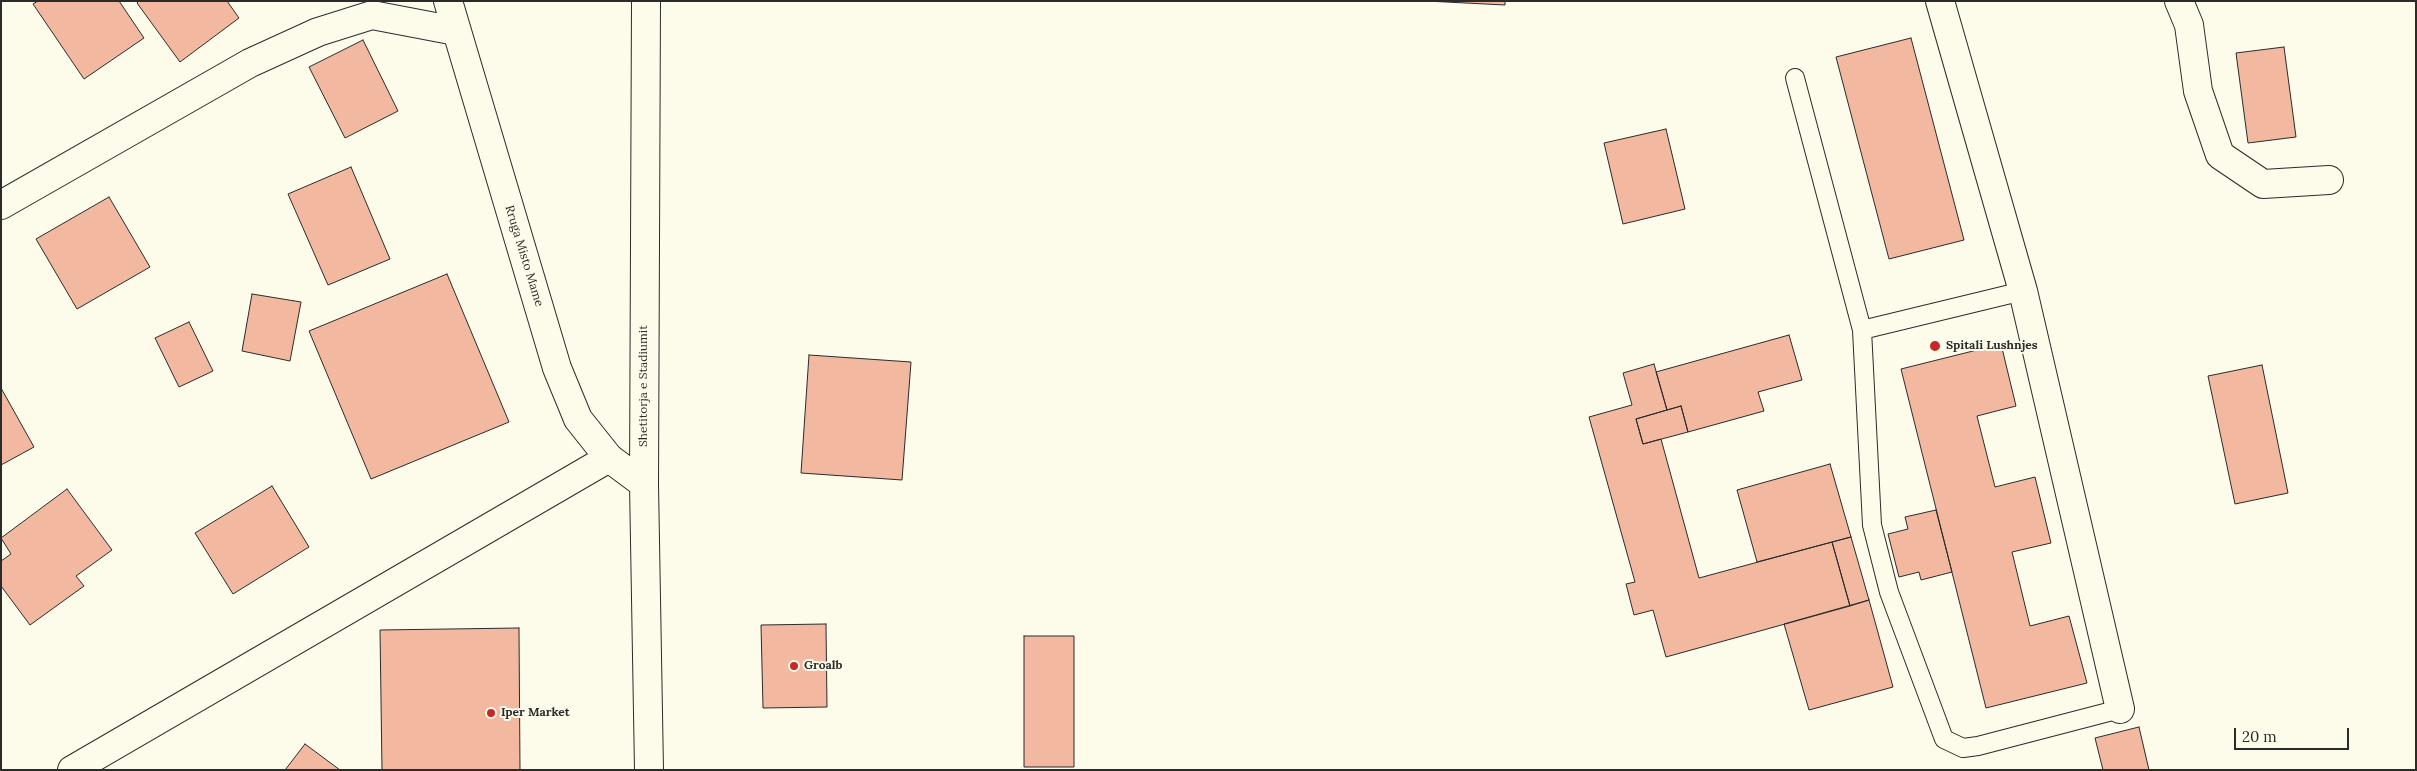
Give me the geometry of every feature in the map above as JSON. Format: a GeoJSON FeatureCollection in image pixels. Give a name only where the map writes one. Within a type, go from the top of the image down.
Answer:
{"type":"FeatureCollection","features":[{"type":"Feature","properties":{"kind":"street","name":"Rruga Misto Mame"},"geometry":{"type":"LineString","coordinates":[[448,1],[557,368],[578,419],[609,458],[644,484]]}},
{"type":"Feature","properties":{"kind":"street","name":"Shetitorja e Stadiumit"},"geometry":{"type":"LineString","coordinates":[[646,1],[644,484],[649,770]]}},
{"type":"Feature","properties":{"kind":"street"},"geometry":{"type":"LineString","coordinates":[[1940,1],[2023,291],[2120,709]]}},
{"type":"Feature","properties":{"kind":"street"},"geometry":{"type":"LineString","coordinates":[[2179,1],[2190,25],[2198,91],[2220,155],[2263,184],[2329,180]]}},
{"type":"Feature","properties":{"kind":"street"},"geometry":{"type":"LineString","coordinates":[[1,205],[250,64],[364,8],[456,31]]}},
{"type":"Feature","properties":{"kind":"street"},"geometry":{"type":"LineString","coordinates":[[72,770],[609,458]]}},
{"type":"Feature","properties":{"kind":"lane"},"geometry":{"type":"LineString","coordinates":[[1794,78],[1862,330],[1872,525],[1889,592],[1944,739],[1963,748],[1978,746],[2120,709]]}},
{"type":"Feature","properties":{"kind":"lane"},"geometry":{"type":"LineString","coordinates":[[1862,330],[2023,291]]}},
{"type":"Feature","properties":{"kind":"building"},"geometry":{"type":"Polygon","coordinates":[[[38,1],[119,1],[144,38],[84,79],[33,4],[38,1]]]}},
{"type":"Feature","properties":{"kind":"building"},"geometry":{"type":"Polygon","coordinates":[[[139,1],[227,1],[239,18],[180,62],[137,3],[139,1]]]}},
{"type":"Feature","properties":{"kind":"building"},"geometry":{"type":"Polygon","coordinates":[[[1426,1],[1505,1],[1505,5],[1426,1]]]}},
{"type":"Feature","properties":{"kind":"building"},"geometry":{"type":"Polygon","coordinates":[[[1911,38],[1964,240],[1889,259],[1836,57],[1911,38]]]}},
{"type":"Feature","properties":{"kind":"building"},"geometry":{"type":"Polygon","coordinates":[[[363,40],[398,111],[345,138],[309,67],[363,40]]]}},
{"type":"Feature","properties":{"kind":"building"},"geometry":{"type":"Polygon","coordinates":[[[2284,47],[2296,137],[2248,143],[2236,53],[2284,47]]]}},
{"type":"Feature","properties":{"kind":"building"},"geometry":{"type":"Polygon","coordinates":[[[1666,129],[1685,209],[1623,224],[1604,143],[1666,129]]]}},
{"type":"Feature","properties":{"kind":"building"},"geometry":{"type":"Polygon","coordinates":[[[351,167],[390,259],[328,285],[288,194],[351,167]]]}},
{"type":"Feature","properties":{"kind":"building"},"geometry":{"type":"Polygon","coordinates":[[[109,197],[150,267],[77,309],[36,239],[109,197]]]}},
{"type":"Feature","properties":{"kind":"building"},"geometry":{"type":"Polygon","coordinates":[[[447,274],[509,422],[371,479],[309,331],[447,274]]]}},
{"type":"Feature","properties":{"kind":"building"},"geometry":{"type":"Polygon","coordinates":[[[252,294],[301,302],[290,361],[242,351],[252,294]]]}},
{"type":"Feature","properties":{"kind":"building"},"geometry":{"type":"Polygon","coordinates":[[[189,322],[213,371],[179,387],[155,338],[189,322]]]}},
{"type":"Feature","properties":{"kind":"building"},"geometry":{"type":"Polygon","coordinates":[[[1789,335],[1802,380],[1758,392],[1764,411],[1688,432],[1681,406],[1667,410],[1656,372],[1789,335]]]}},
{"type":"Feature","properties":{"kind":"building"},"geometry":{"type":"Polygon","coordinates":[[[2001,344],[2016,406],[1977,416],[1995,487],[2035,477],[2051,543],[2012,552],[2030,626],[2069,616],[2087,683],[1986,708],[1901,369],[2001,344]]]}},
{"type":"Feature","properties":{"kind":"building"},"geometry":{"type":"Polygon","coordinates":[[[809,355],[911,362],[902,480],[801,473],[809,355]]]}},
{"type":"Feature","properties":{"kind":"building"},"geometry":{"type":"Polygon","coordinates":[[[1654,364],[1667,410],[1636,419],[1643,444],[1661,439],[1699,578],[1832,542],[1850,606],[1666,657],[1653,610],[1634,615],[1626,584],[1635,582],[1589,417],[1632,405],[1623,373],[1654,364]]]}},
{"type":"Feature","properties":{"kind":"building"},"geometry":{"type":"Polygon","coordinates":[[[2262,365],[2288,493],[2235,504],[2208,376],[2262,365]]]}},
{"type":"Feature","properties":{"kind":"building"},"geometry":{"type":"Polygon","coordinates":[[[1,388],[34,447],[1,465],[1,388]]]}},
{"type":"Feature","properties":{"kind":"building"},"geometry":{"type":"Polygon","coordinates":[[[1681,406],[1688,432],[1643,444],[1636,419],[1681,406]]]}},
{"type":"Feature","properties":{"kind":"building"},"geometry":{"type":"Polygon","coordinates":[[[1830,464],[1851,537],[1757,562],[1737,490],[1830,464]]]}},
{"type":"Feature","properties":{"kind":"building"},"geometry":{"type":"Polygon","coordinates":[[[272,486],[309,547],[233,594],[195,533],[272,486]]]}},
{"type":"Feature","properties":{"kind":"building"},"geometry":{"type":"Polygon","coordinates":[[[67,489],[112,550],[76,576],[84,586],[30,625],[1,586],[1,561],[11,554],[1,538],[67,489]]]}},
{"type":"Feature","properties":{"kind":"building"},"geometry":{"type":"Polygon","coordinates":[[[1936,510],[1952,572],[1921,580],[1919,572],[1899,577],[1888,534],[1908,529],[1905,517],[1936,510]]]}},
{"type":"Feature","properties":{"kind":"building"},"geometry":{"type":"Polygon","coordinates":[[[1851,537],[1869,600],[1850,606],[1832,542],[1851,537]]]}},
{"type":"Feature","properties":{"kind":"building"},"geometry":{"type":"Polygon","coordinates":[[[1869,600],[1893,687],[1809,710],[1784,624],[1869,600]]]}},
{"type":"Feature","properties":{"kind":"building","name":"Groalb"},"geometry":{"type":"Polygon","coordinates":[[[826,624],[827,707],[763,708],[761,625],[826,624]]]}},
{"type":"Feature","properties":{"kind":"building"},"geometry":{"type":"Polygon","coordinates":[[[519,628],[520,770],[382,770],[380,630],[519,628]]]}},
{"type":"Feature","properties":{"kind":"building"},"geometry":{"type":"Polygon","coordinates":[[[1024,636],[1074,636],[1074,767],[1024,767],[1024,636]]]}},
{"type":"Feature","properties":{"kind":"building"},"geometry":{"type":"Polygon","coordinates":[[[2139,727],[2149,770],[2103,770],[2095,738],[2139,727]]]}},
{"type":"Feature","properties":{"kind":"building"},"geometry":{"type":"Polygon","coordinates":[[[305,744],[340,770],[285,770],[305,744]]]}},
{"type":"Feature","properties":{"kind":"place","name":"Spitali Lushnjes"},"geometry":{"type":"Point","coordinates":[1935,346]}},
{"type":"Feature","properties":{"kind":"place","name":"Groalb"},"geometry":{"type":"Point","coordinates":[794,666]}},
{"type":"Feature","properties":{"kind":"place","name":"Iper Market"},"geometry":{"type":"Point","coordinates":[491,713]}}]}
